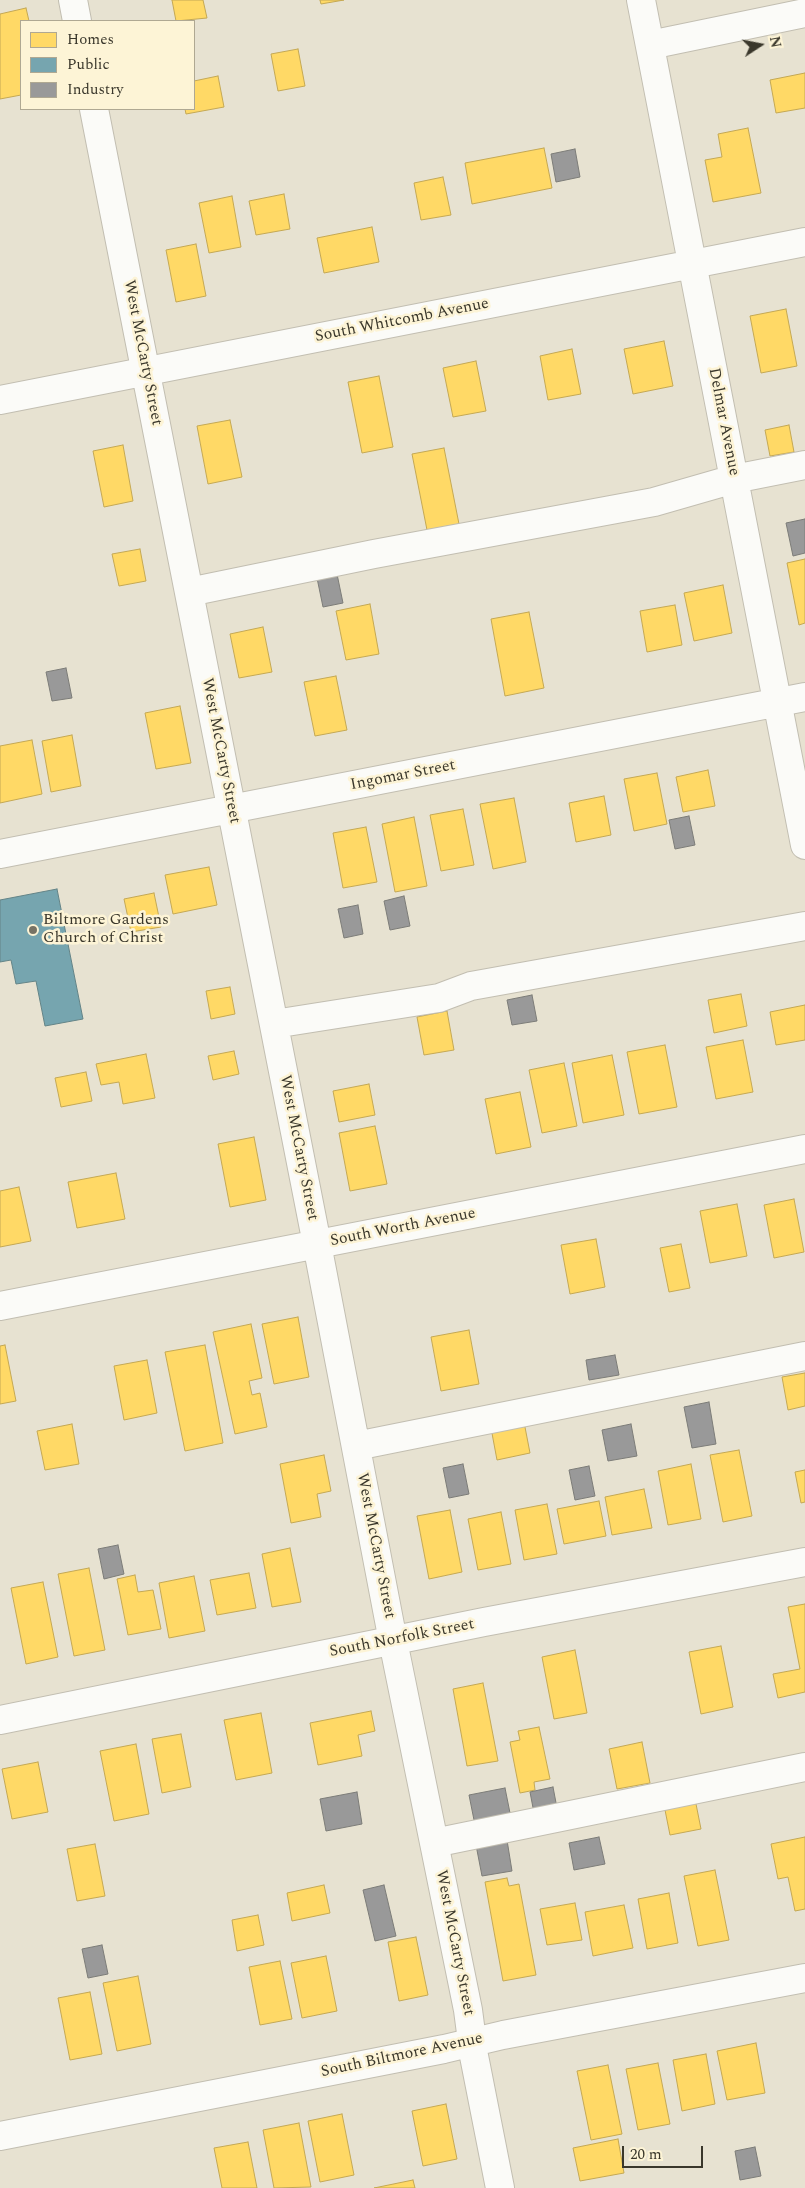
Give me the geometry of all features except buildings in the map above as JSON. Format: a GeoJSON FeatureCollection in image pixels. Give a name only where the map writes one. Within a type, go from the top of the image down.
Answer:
{"type":"FeatureCollection","features":[{"type":"Feature","properties":{"kind":"street"},"geometry":{"type":"LineString","coordinates":[[74,0],[77,20]]}},
{"type":"Feature","properties":{"kind":"street","name":"Delmar Avenue"},"geometry":{"type":"LineString","coordinates":[[642,0],[805,845]]}},
{"type":"Feature","properties":{"kind":"street"},"geometry":{"type":"LineString","coordinates":[[650,45],[805,13]]}},
{"type":"Feature","properties":{"kind":"street","name":"West McCarty Street"},"geometry":{"type":"LineString","coordinates":[[94,110],[393,1641],[468,2010],[472,2042],[500,2188]]}},
{"type":"Feature","properties":{"kind":"street","name":"South Whitcomb Avenue"},"geometry":{"type":"LineString","coordinates":[[0,400],[805,242]]}},
{"type":"Feature","properties":{"kind":"street"},"geometry":{"type":"LineString","coordinates":[[189,592],[374,554],[654,502],[734,479],[805,465]]}},
{"type":"Feature","properties":{"kind":"street","name":"Ingomar Street"},"geometry":{"type":"LineString","coordinates":[[0,854],[805,697]]}},
{"type":"Feature","properties":{"kind":"street"},"geometry":{"type":"LineString","coordinates":[[274,1024],[439,998],[471,986],[805,926]]}},
{"type":"Feature","properties":{"kind":"street","name":"South Worth Avenue"},"geometry":{"type":"LineString","coordinates":[[0,1306],[805,1149]]}},
{"type":"Feature","properties":{"kind":"street"},"geometry":{"type":"LineString","coordinates":[[356,1446],[805,1356]]}},
{"type":"Feature","properties":{"kind":"street","name":"South Norfolk Street"},"geometry":{"type":"LineString","coordinates":[[0,1720],[393,1641],[805,1562]]}},
{"type":"Feature","properties":{"kind":"street"},"geometry":{"type":"LineString","coordinates":[[434,1843],[805,1767]]}},
{"type":"Feature","properties":{"kind":"street","name":"South Biltmore Avenue"},"geometry":{"type":"LineString","coordinates":[[0,2136],[805,1978]]}},
{"type":"Feature","properties":{"kind":"place","name":"Biltmore Gardens Church of Christ"},"geometry":{"type":"Point","coordinates":[33,930]}}]}
